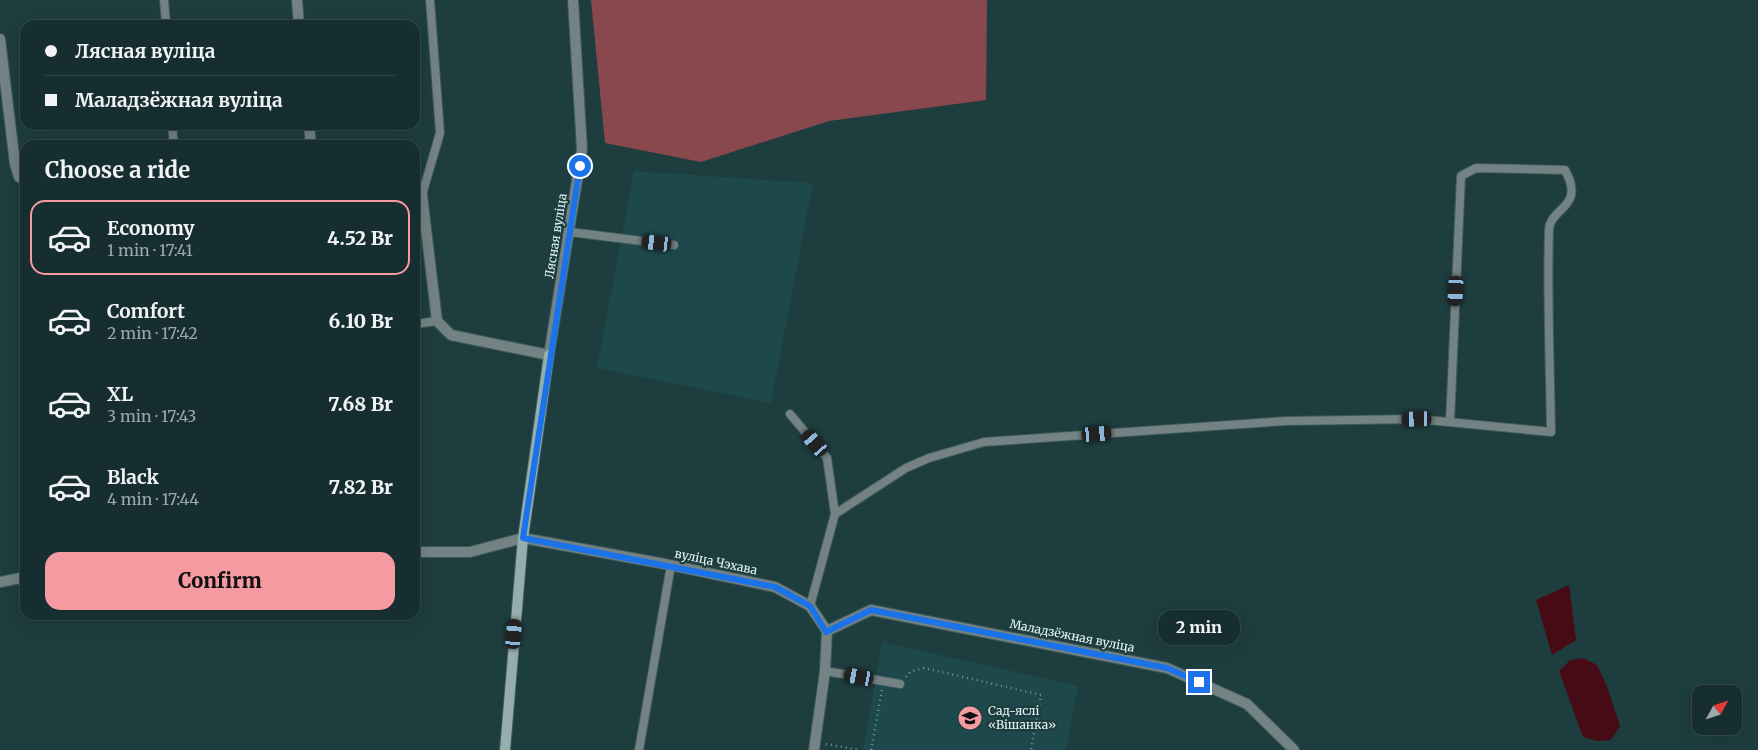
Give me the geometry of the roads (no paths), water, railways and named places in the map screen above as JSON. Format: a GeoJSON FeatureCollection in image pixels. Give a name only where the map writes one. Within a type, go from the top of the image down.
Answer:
{"type":"FeatureCollection","features":[{"type":"Feature","properties":{"kind":"street"},"geometry":{"type":"LineString","coordinates":[[297,0],[299,20]]}},
{"type":"Feature","properties":{"kind":"street","name":"Лясная вуліца"},"geometry":{"type":"LineString","coordinates":[[550,355],[582,149],[573,0]]}},
{"type":"Feature","properties":{"kind":"street"},"geometry":{"type":"LineString","coordinates":[[0,39],[14,164],[20,174]]}},
{"type":"Feature","properties":{"kind":"street"},"geometry":{"type":"LineString","coordinates":[[420,206],[437,321],[452,335],[550,355],[523,538],[505,750]]}},
{"type":"Feature","properties":{"kind":"street","name":"вуліца Чэхава"},"geometry":{"type":"LineString","coordinates":[[420,552],[470,552],[523,538],[671,565],[775,587],[810,606],[826,632]]}},
{"type":"Feature","properties":{"kind":"street"},"geometry":{"type":"LineString","coordinates":[[0,582],[20,578]]}},
{"type":"Feature","properties":{"kind":"street","name":"Маладзёжная вуліца"},"geometry":{"type":"LineString","coordinates":[[826,632],[871,610],[1167,668],[1248,704],[1294,750]]}},
{"type":"Feature","properties":{"kind":"street"},"geometry":{"type":"LineString","coordinates":[[814,746],[825,671],[826,632]]}},
{"type":"Feature","properties":{"kind":"lane"},"geometry":{"type":"LineString","coordinates":[[164,0],[166,20]]}},
{"type":"Feature","properties":{"kind":"lane"},"geometry":{"type":"LineString","coordinates":[[420,187],[440,133],[430,0]]}},
{"type":"Feature","properties":{"kind":"lane"},"geometry":{"type":"LineString","coordinates":[[835,514],[906,468],[929,458],[984,442],[1285,421],[1417,419],[1551,432],[1549,227],[1571,198],[1572,183],[1566,170],[1476,168],[1461,176],[1450,422]]}},
{"type":"Feature","properties":{"kind":"lane"},"geometry":{"type":"LineString","coordinates":[[570,232],[674,245]]}},
{"type":"Feature","properties":{"kind":"lane"},"geometry":{"type":"LineString","coordinates":[[420,323],[437,321]]}},
{"type":"Feature","properties":{"kind":"lane"},"geometry":{"type":"LineString","coordinates":[[790,414],[828,458],[835,514],[810,606]]}},
{"type":"Feature","properties":{"kind":"lane"},"geometry":{"type":"LineString","coordinates":[[639,750],[671,565]]}},
{"type":"Feature","properties":{"kind":"lane"},"geometry":{"type":"LineString","coordinates":[[825,671],[900,684]]}},
{"type":"Feature","properties":{"kind":"place","name":"Сад-яслі «Вішанка»"},"geometry":{"type":"Point","coordinates":[970,718]}}]}
